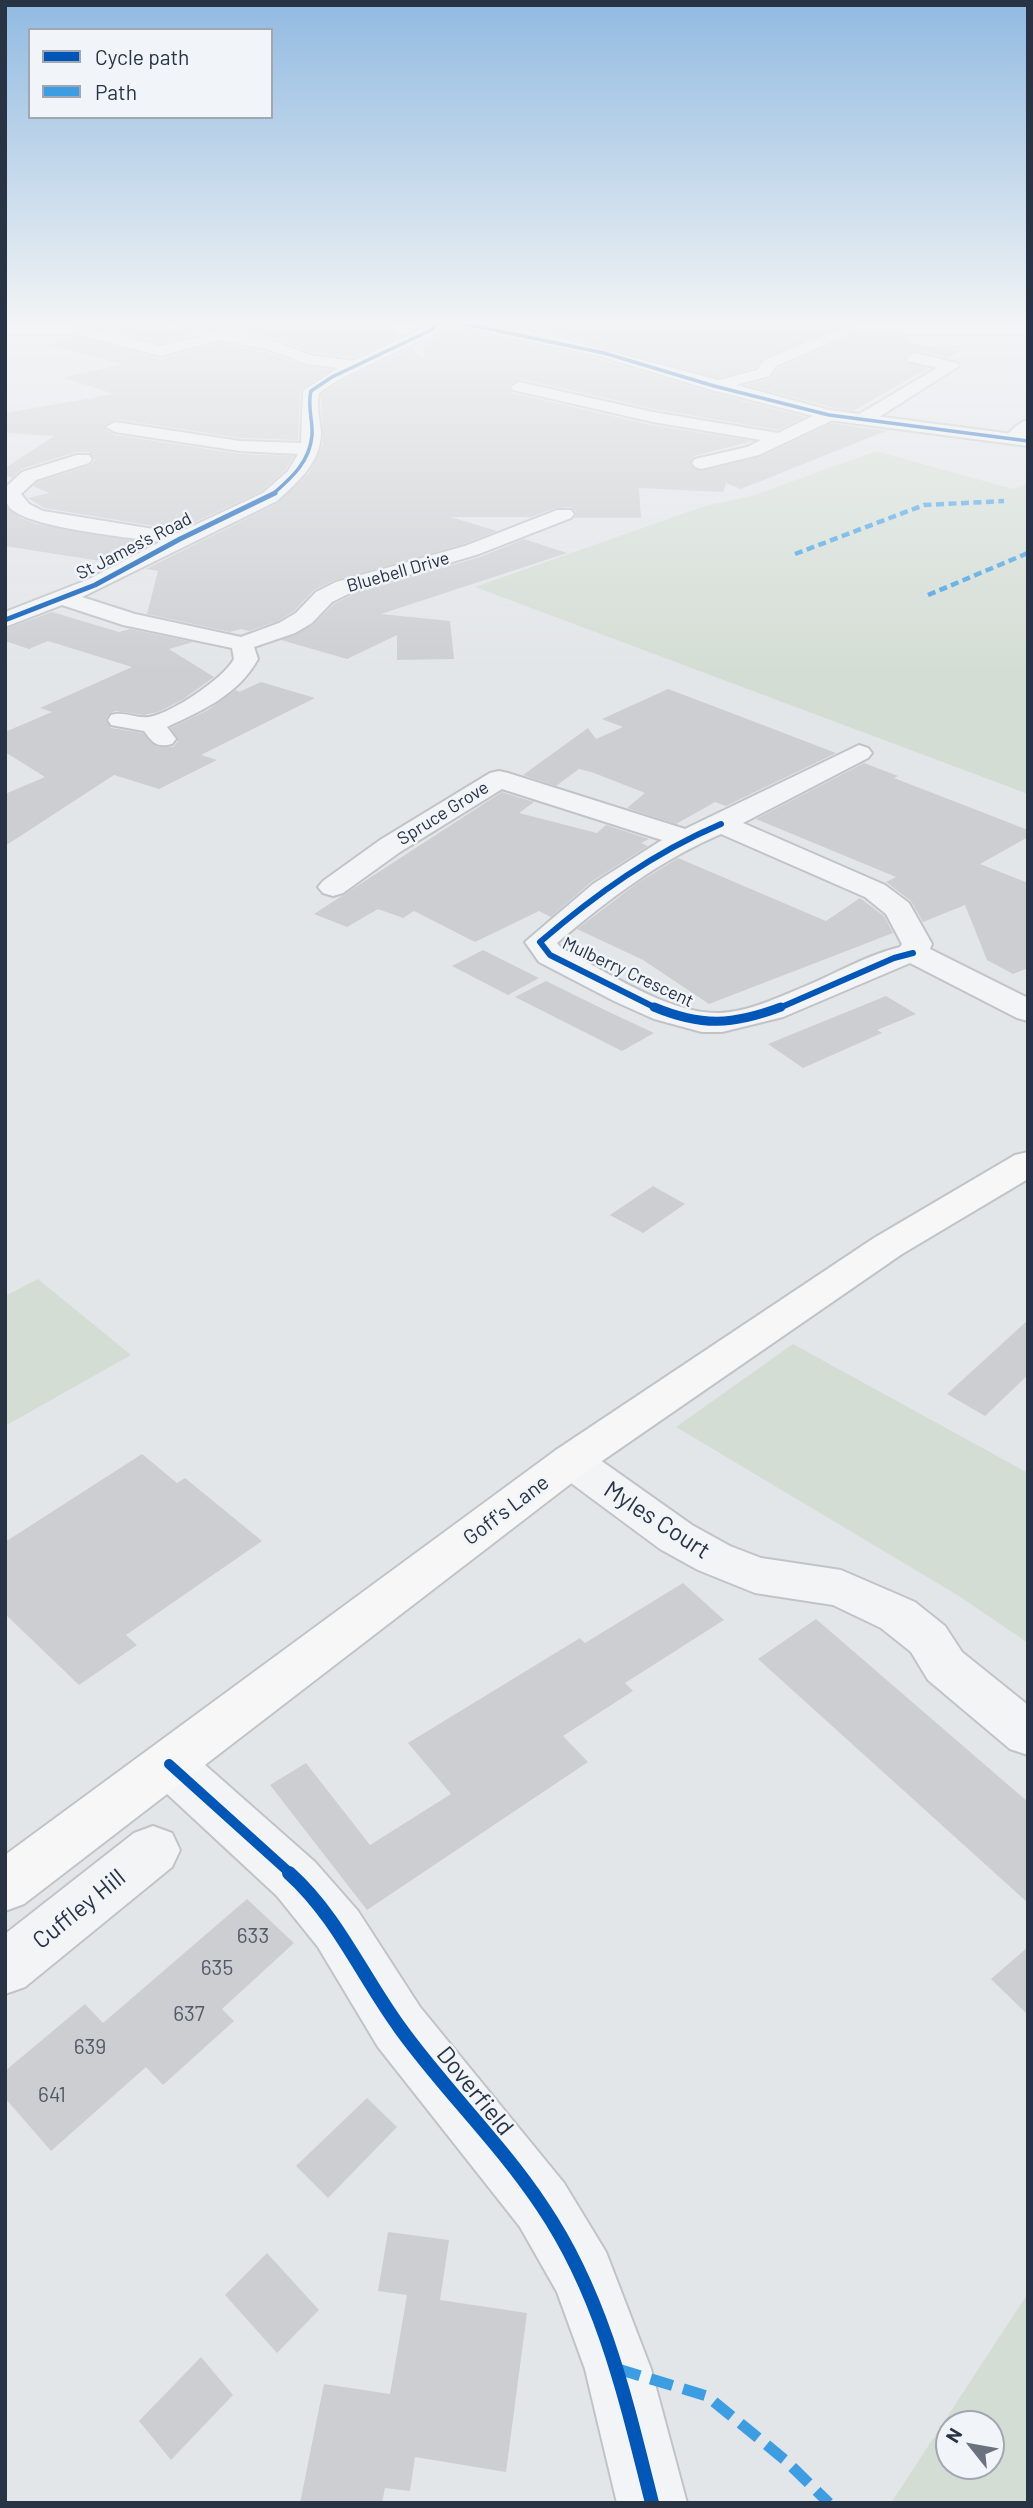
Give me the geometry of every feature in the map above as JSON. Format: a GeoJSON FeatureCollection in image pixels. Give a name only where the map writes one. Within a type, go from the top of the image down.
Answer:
{"type":"FeatureCollection","features":[{"type":"Feature","properties":{"kind":"main road","name":"Goff's Lane"},"geometry":{"type":"LineString","coordinates":[[5,1886],[571,1461],[888,1246],[1028,1163]]}},
{"type":"Feature","properties":{"kind":"street"},"geometry":{"type":"LineString","coordinates":[[188,438],[240,446],[309,449]]}},
{"type":"Feature","properties":{"kind":"street","name":"St James's Road"},"geometry":{"type":"LineString","coordinates":[[5,620],[65,599],[124,572],[180,539],[270,497],[295,475],[305,460],[312,438]]}},
{"type":"Feature","properties":{"kind":"street"},"geometry":{"type":"LineString","coordinates":[[701,463],[753,451],[778,438]]}},
{"type":"Feature","properties":{"kind":"street"},"geometry":{"type":"LineString","coordinates":[[83,460],[29,476],[8,493],[18,506],[39,516],[180,539]]}},
{"type":"Feature","properties":{"kind":"street","name":"Bluebell Drive"},"geometry":{"type":"LineString","coordinates":[[242,644],[287,628],[304,618],[324,597],[344,587],[472,550],[565,514]]}},
{"type":"Feature","properties":{"kind":"street"},"geometry":{"type":"LineString","coordinates":[[65,599],[131,620],[242,644],[246,659],[234,677],[158,732],[120,720]]}},
{"type":"Feature","properties":{"kind":"street","name":"Mulberry Crescent"},"geometry":{"type":"LineString","coordinates":[[859,753],[721,824],[683,838],[574,912],[540,942],[550,955],[667,1012],[702,1023],[738,1022],[894,958],[913,953]]}},
{"type":"Feature","properties":{"kind":"street","name":"Spruce Grove"},"geometry":{"type":"LineString","coordinates":[[333,887],[390,846],[499,779],[683,838]]}},
{"type":"Feature","properties":{"kind":"street"},"geometry":{"type":"LineString","coordinates":[[721,824],[875,891],[898,909],[917,944],[913,953],[1028,1011]]}},
{"type":"Feature","properties":{"kind":"street","name":"Myles Court"},"geometry":{"type":"LineString","coordinates":[[571,1461],[676,1537],[714,1558],[755,1575],[841,1588],[898,1615],[928,1639],[945,1666],[1028,1734]]}},
{"type":"Feature","properties":{"kind":"street","name":"Doverfield"},"geometry":{"type":"LineString","coordinates":[[169,1764],[296,1879],[338,1929],[399,2027],[542,2205],[583,2275],[618,2369],[652,2503]]}},
{"type":"Feature","properties":{"kind":"street","name":"Cuffley Hill"},"geometry":{"type":"LineString","coordinates":[[5,1968],[153,1850]]}},
{"type":"Feature","properties":{"kind":"shaded area"},"geometry":{"type":"Polygon","coordinates":[[[876,451],[1013,489],[1028,483],[1028,794],[475,587],[702,507],[755,495],[876,451]]]}},
{"type":"Feature","properties":{"kind":"shaded area"},"geometry":{"type":"Polygon","coordinates":[[[38,1279],[131,1355],[5,1426],[5,1296],[38,1279]]]}},
{"type":"Feature","properties":{"kind":"shaded area"},"geometry":{"type":"Polygon","coordinates":[[[793,1344],[1028,1473],[1028,1643],[959,1596],[676,1427],[793,1344]]]}},
{"type":"Feature","properties":{"kind":"shaded area"},"geometry":{"type":"Polygon","coordinates":[[[1028,2293],[1028,2503],[891,2503],[935,2436],[935,2480],[1005,2480],[1005,2410],[952,2410],[1028,2293]]]}},
{"type":"Feature","properties":{"kind":"building"},"geometry":{"type":"Polygon","coordinates":[[[51,438],[135,438],[240,454],[294,456],[286,469],[262,491],[178,530],[44,508],[28,498],[49,493],[33,486],[37,482],[91,465],[95,459],[89,452],[76,452],[21,469],[12,478],[5,475],[5,468],[51,438]]]}},
{"type":"Feature","properties":{"kind":"building"},"geometry":{"type":"Polygon","coordinates":[[[241,438],[298,438],[298,440],[241,438]]]}},
{"type":"Feature","properties":{"kind":"building"},"geometry":{"type":"Polygon","coordinates":[[[323,438],[734,438],[753,441],[694,456],[690,465],[700,471],[760,457],[800,438],[868,438],[741,489],[726,483],[723,492],[639,488],[641,518],[575,518],[576,512],[571,507],[556,508],[531,517],[451,517],[497,531],[464,544],[335,580],[314,590],[294,611],[278,621],[249,631],[241,629],[230,632],[147,614],[158,571],[146,569],[278,503],[309,473],[323,444],[323,438]]]}},
{"type":"Feature","properties":{"kind":"building"},"geometry":{"type":"Polygon","coordinates":[[[5,506],[19,517],[36,524],[152,543],[113,563],[5,546],[5,506]]]}},
{"type":"Feature","properties":{"kind":"building"},"geometry":{"type":"Polygon","coordinates":[[[524,539],[567,553],[381,614],[450,621],[454,659],[397,660],[397,635],[347,659],[281,640],[313,625],[334,604],[353,594],[480,557],[524,539]]]}},
{"type":"Feature","properties":{"kind":"building"},"geometry":{"type":"Polygon","coordinates":[[[52,612],[119,632],[130,629],[193,642],[169,649],[214,677],[182,700],[158,712],[144,715],[115,711],[106,719],[111,728],[143,733],[158,747],[173,747],[178,741],[171,728],[208,710],[236,690],[239,692],[261,682],[315,698],[201,755],[217,760],[159,789],[114,775],[5,846],[5,794],[45,777],[5,752],[5,732],[52,712],[40,708],[132,667],[48,641],[29,649],[5,641],[5,629],[52,612]]]}},
{"type":"Feature","properties":{"kind":"building"},"geometry":{"type":"Polygon","coordinates":[[[668,689],[836,753],[726,806],[715,802],[676,824],[627,808],[645,793],[594,773],[579,769],[556,786],[523,775],[588,728],[596,739],[623,727],[602,719],[668,689]]]}},
{"type":"Feature","properties":{"kind":"building"},"geometry":{"type":"Polygon","coordinates":[[[864,763],[898,776],[894,778],[1028,830],[1028,837],[980,864],[1028,883],[1028,968],[1013,974],[987,960],[965,905],[923,922],[911,901],[886,882],[896,877],[756,819],[864,763]]]}},
{"type":"Feature","properties":{"kind":"building"},"geometry":{"type":"Polygon","coordinates":[[[502,792],[534,802],[519,813],[597,833],[606,825],[649,839],[641,843],[648,846],[591,882],[551,917],[539,911],[475,942],[414,911],[403,918],[378,909],[347,927],[314,914],[502,792]]]}},
{"type":"Feature","properties":{"kind":"building"},"geometry":{"type":"Polygon","coordinates":[[[678,858],[826,921],[860,898],[884,916],[893,933],[709,1004],[643,960],[577,929],[636,884],[678,858]]]}},
{"type":"Feature","properties":{"kind":"building"},"geometry":{"type":"Polygon","coordinates":[[[483,950],[539,978],[508,995],[452,966],[483,950]]]}},
{"type":"Feature","properties":{"kind":"building"},"geometry":{"type":"Polygon","coordinates":[[[546,981],[654,1033],[622,1051],[515,997],[546,981]]]}},
{"type":"Feature","properties":{"kind":"building"},"geometry":{"type":"Polygon","coordinates":[[[886,996],[916,1014],[877,1030],[882,1033],[803,1068],[768,1044],[886,996]]]}},
{"type":"Feature","properties":{"kind":"building"},"geometry":{"type":"Polygon","coordinates":[[[653,1186],[685,1204],[643,1233],[610,1215],[653,1186]]]}},
{"type":"Feature","properties":{"kind":"building"},"geometry":{"type":"Polygon","coordinates":[[[1028,1320],[1028,1375],[985,1416],[947,1394],[1028,1320]]]}},
{"type":"Feature","properties":{"kind":"building"},"geometry":{"type":"Polygon","coordinates":[[[142,1454],[177,1483],[185,1478],[262,1541],[126,1635],[137,1645],[79,1685],[5,1614],[5,1542],[142,1454]]]}},
{"type":"Feature","properties":{"kind":"building"},"geometry":{"type":"Polygon","coordinates":[[[683,1583],[724,1620],[625,1683],[633,1691],[563,1736],[588,1762],[367,1910],[270,1785],[306,1763],[370,1845],[451,1794],[408,1743],[580,1638],[585,1643],[683,1583]]]}},
{"type":"Feature","properties":{"kind":"building"},"geometry":{"type":"Polygon","coordinates":[[[816,1619],[1028,1802],[1028,1903],[758,1659],[816,1619]]]}},
{"type":"Feature","properties":{"kind":"building"},"geometry":{"type":"Polygon","coordinates":[[[247,1899],[294,1943],[222,2009],[234,2021],[163,2085],[146,2067],[51,2151],[5,2098],[5,2071],[85,2004],[103,2023],[247,1899]]]}},
{"type":"Feature","properties":{"kind":"building"},"geometry":{"type":"Polygon","coordinates":[[[1028,1947],[1028,2015],[991,1979],[1028,1947]]]}},
{"type":"Feature","properties":{"kind":"building"},"geometry":{"type":"Polygon","coordinates":[[[367,2098],[397,2127],[328,2198],[296,2166],[367,2098]]]}},
{"type":"Feature","properties":{"kind":"building"},"geometry":{"type":"Polygon","coordinates":[[[388,2232],[449,2240],[440,2300],[527,2313],[506,2472],[415,2457],[410,2491],[385,2488],[382,2503],[300,2503],[324,2384],[390,2394],[407,2295],[378,2291],[388,2232]]]}},
{"type":"Feature","properties":{"kind":"building"},"geometry":{"type":"Polygon","coordinates":[[[267,2253],[319,2310],[277,2353],[225,2295],[267,2253]]]}},
{"type":"Feature","properties":{"kind":"building"},"geometry":{"type":"Polygon","coordinates":[[[201,2357],[233,2395],[171,2460],[139,2421],[201,2357]]]}},
{"type":"Feature","properties":{"kind":"marked path"},"geometry":{"type":"LineString","coordinates":[[795,554],[924,505],[1004,501]]}},
{"type":"Feature","properties":{"kind":"marked path"},"geometry":{"type":"LineString","coordinates":[[928,595],[1028,553]]}},
{"type":"Feature","properties":{"kind":"marked path"},"geometry":{"type":"LineString","coordinates":[[618,2369],[707,2396],[785,2460],[829,2503]]}},
{"type":"Feature","properties":{"kind":"cycle path"},"geometry":{"type":"LineString","coordinates":[[5,620],[95,585],[180,539],[270,497],[295,475],[305,460],[311,438]]}},
{"type":"Feature","properties":{"kind":"cycle path"},"geometry":{"type":"LineString","coordinates":[[1005,438],[1028,441]]}},
{"type":"Feature","properties":{"kind":"cycle path"},"geometry":{"type":"LineString","coordinates":[[721,824],[648,860],[582,907],[540,942],[550,955],[625,994],[666,1012],[702,1022],[722,1022],[771,1011],[894,958],[913,953]]}},
{"type":"Feature","properties":{"kind":"cycle path"},"geometry":{"type":"LineString","coordinates":[[169,1764],[296,1879],[338,1929],[399,2027],[542,2205],[583,2275],[618,2369],[652,2503]]}}]}
